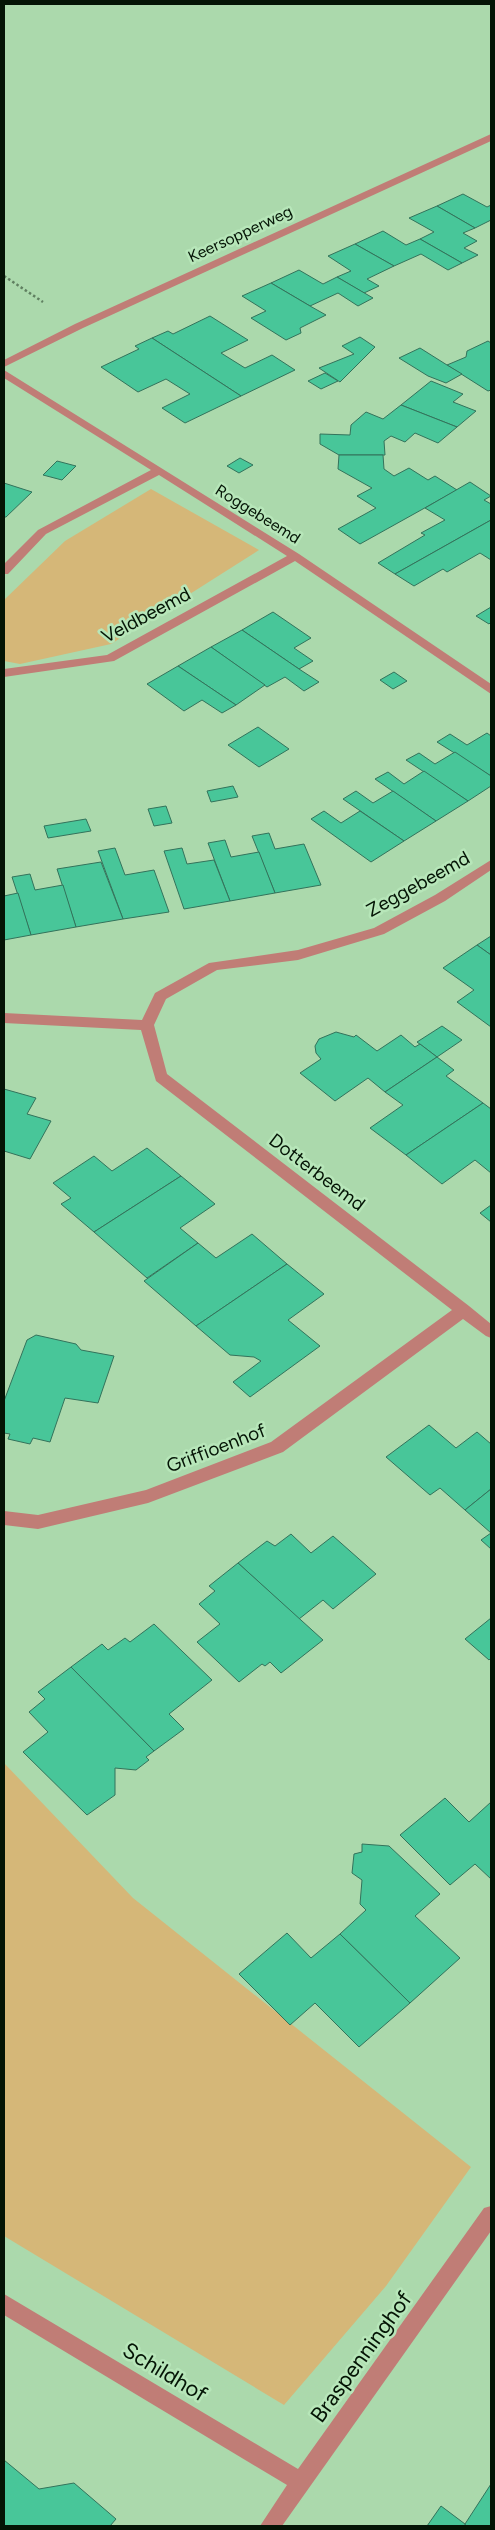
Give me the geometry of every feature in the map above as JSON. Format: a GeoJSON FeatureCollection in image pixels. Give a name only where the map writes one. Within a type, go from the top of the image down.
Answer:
{"type":"FeatureCollection","features":[{"type":"Feature","properties":{"kind":"street","name":"Keersopperweg"},"geometry":{"type":"LineString","coordinates":[[4,364],[79,326],[491,137]]}},
{"type":"Feature","properties":{"kind":"street","name":"Roggebeemd"},"geometry":{"type":"LineString","coordinates":[[4,372],[295,556],[491,690]]}},
{"type":"Feature","properties":{"kind":"street"},"geometry":{"type":"LineString","coordinates":[[4,571],[42,532],[158,470]]}},
{"type":"Feature","properties":{"kind":"street","name":"Veldbeemd"},"geometry":{"type":"LineString","coordinates":[[4,673],[110,658],[295,556]]}},
{"type":"Feature","properties":{"kind":"street","name":"Zeggebeemd"},"geometry":{"type":"LineString","coordinates":[[147,1025],[160,996],[214,966],[298,955],[379,930],[440,898],[491,864]]}},
{"type":"Feature","properties":{"kind":"street"},"geometry":{"type":"LineString","coordinates":[[4,1018],[147,1025]]}},
{"type":"Feature","properties":{"kind":"street","name":"Dotterbeemd"},"geometry":{"type":"LineString","coordinates":[[147,1025],[161,1077],[491,1332]]}},
{"type":"Feature","properties":{"kind":"street","name":"Griffioenhof"},"geometry":{"type":"LineString","coordinates":[[4,1518],[38,1522],[148,1496],[277,1447],[464,1310]]}},
{"type":"Feature","properties":{"kind":"street","name":"Braspenninghof"},"geometry":{"type":"LineString","coordinates":[[270,2526],[491,2215]]}},
{"type":"Feature","properties":{"kind":"street","name":"Schildhof"},"geometry":{"type":"LineString","coordinates":[[4,2304],[301,2482]]}},
{"type":"Feature","properties":{"kind":"shaded area"},"geometry":{"type":"Polygon","coordinates":[[[151,489],[259,550],[111,644],[20,664],[4,661],[4,600],[65,541],[151,489]]]}},
{"type":"Feature","properties":{"kind":"shaded area"},"geometry":{"type":"Polygon","coordinates":[[[4,1763],[133,1898],[471,2167],[386,2286],[284,2405],[4,2236],[4,1763]]]}},
{"type":"Feature","properties":{"kind":"building"},"geometry":{"type":"Polygon","coordinates":[[[463,194],[487,207],[491,205],[491,220],[475,228],[437,206],[463,194]]]}},
{"type":"Feature","properties":{"kind":"building"},"geometry":{"type":"Polygon","coordinates":[[[437,206],[475,228],[463,233],[477,241],[464,248],[478,255],[462,263],[420,239],[434,232],[409,218],[437,206]]]}},
{"type":"Feature","properties":{"kind":"building"},"geometry":{"type":"Polygon","coordinates":[[[383,231],[406,245],[420,239],[462,263],[448,270],[421,254],[394,266],[355,244],[383,231]]]}},
{"type":"Feature","properties":{"kind":"building"},"geometry":{"type":"Polygon","coordinates":[[[355,244],[394,266],[367,279],[379,286],[364,293],[337,277],[351,271],[328,256],[355,244]]]}},
{"type":"Feature","properties":{"kind":"building"},"geometry":{"type":"Polygon","coordinates":[[[299,270],[323,284],[337,277],[373,298],[358,306],[338,293],[310,306],[271,283],[299,270]]]}},
{"type":"Feature","properties":{"kind":"building"},"geometry":{"type":"Polygon","coordinates":[[[271,283],[326,315],[300,328],[301,333],[286,340],[251,318],[266,311],[242,296],[271,283]]]}},
{"type":"Feature","properties":{"kind":"building"},"geometry":{"type":"Polygon","coordinates":[[[210,316],[248,340],[221,353],[245,368],[272,355],[295,370],[241,396],[152,338],[168,331],[173,334],[210,316]]]}},
{"type":"Feature","properties":{"kind":"building"},"geometry":{"type":"Polygon","coordinates":[[[360,337],[375,347],[340,382],[319,368],[354,354],[342,346],[360,337]]]}},
{"type":"Feature","properties":{"kind":"building"},"geometry":{"type":"Polygon","coordinates":[[[152,338],[241,396],[185,423],[162,408],[190,394],[166,379],[138,392],[101,367],[139,349],[135,346],[152,338]]]}},
{"type":"Feature","properties":{"kind":"building"},"geometry":{"type":"Polygon","coordinates":[[[488,341],[491,343],[491,390],[488,391],[447,365],[466,357],[467,351],[488,341]]]}},
{"type":"Feature","properties":{"kind":"building"},"geometry":{"type":"Polygon","coordinates":[[[420,348],[462,374],[446,383],[428,376],[399,358],[420,348]]]}},
{"type":"Feature","properties":{"kind":"building"},"geometry":{"type":"Polygon","coordinates":[[[325,373],[338,381],[321,389],[308,381],[325,373]]]}},
{"type":"Feature","properties":{"kind":"building"},"geometry":{"type":"Polygon","coordinates":[[[431,381],[463,394],[453,402],[476,411],[457,427],[401,405],[431,381]]]}},
{"type":"Feature","properties":{"kind":"building"},"geometry":{"type":"Polygon","coordinates":[[[401,405],[457,427],[438,443],[415,433],[405,442],[391,436],[384,441],[385,455],[339,455],[320,444],[320,434],[350,435],[351,425],[366,412],[383,419],[401,405]]]}},
{"type":"Feature","properties":{"kind":"building"},"geometry":{"type":"Polygon","coordinates":[[[339,455],[383,455],[384,469],[394,476],[409,468],[428,480],[435,476],[457,490],[360,544],[338,529],[376,508],[357,496],[372,488],[338,469],[339,455]]]}},
{"type":"Feature","properties":{"kind":"building"},"geometry":{"type":"Polygon","coordinates":[[[240,458],[253,465],[239,473],[227,466],[240,458]]]}},
{"type":"Feature","properties":{"kind":"building"},"geometry":{"type":"Polygon","coordinates":[[[57,461],[76,466],[62,480],[43,475],[57,461]]]}},
{"type":"Feature","properties":{"kind":"building"},"geometry":{"type":"Polygon","coordinates":[[[470,482],[491,496],[484,500],[491,504],[491,520],[395,574],[378,563],[425,535],[421,533],[445,520],[425,508],[470,482]]]}},
{"type":"Feature","properties":{"kind":"building"},"geometry":{"type":"Polygon","coordinates":[[[4,483],[32,492],[6,517],[4,517],[4,483]]]}},
{"type":"Feature","properties":{"kind":"building"},"geometry":{"type":"Polygon","coordinates":[[[491,520],[491,560],[480,553],[447,572],[443,569],[414,586],[395,574],[491,520]]]}},
{"type":"Feature","properties":{"kind":"building"},"geometry":{"type":"Polygon","coordinates":[[[491,607],[491,622],[489,624],[476,616],[491,607]]]}},
{"type":"Feature","properties":{"kind":"building"},"geometry":{"type":"Polygon","coordinates":[[[273,612],[311,638],[294,648],[313,661],[299,669],[242,630],[273,612]]]}},
{"type":"Feature","properties":{"kind":"building"},"geometry":{"type":"Polygon","coordinates":[[[242,630],[319,682],[304,691],[285,677],[267,687],[211,647],[242,630]]]}},
{"type":"Feature","properties":{"kind":"building"},"geometry":{"type":"Polygon","coordinates":[[[211,647],[265,685],[236,705],[178,666],[211,647]]]}},
{"type":"Feature","properties":{"kind":"building"},"geometry":{"type":"Polygon","coordinates":[[[178,666],[236,705],[222,713],[202,700],[184,711],[147,684],[178,666]]]}},
{"type":"Feature","properties":{"kind":"building"},"geometry":{"type":"Polygon","coordinates":[[[394,672],[407,681],[393,689],[380,680],[394,672]]]}},
{"type":"Feature","properties":{"kind":"building"},"geometry":{"type":"Polygon","coordinates":[[[258,727],[289,749],[259,767],[228,745],[258,727]]]}},
{"type":"Feature","properties":{"kind":"building"},"geometry":{"type":"Polygon","coordinates":[[[487,733],[491,736],[491,776],[437,742],[450,734],[467,745],[487,733]]]}},
{"type":"Feature","properties":{"kind":"building"},"geometry":{"type":"Polygon","coordinates":[[[455,752],[491,776],[491,786],[468,801],[406,760],[419,753],[435,764],[455,752]]]}},
{"type":"Feature","properties":{"kind":"building"},"geometry":{"type":"Polygon","coordinates":[[[424,771],[468,801],[436,821],[375,779],[388,772],[404,784],[424,771]]]}},
{"type":"Feature","properties":{"kind":"building"},"geometry":{"type":"Polygon","coordinates":[[[233,786],[238,797],[211,802],[207,791],[233,786]]]}},
{"type":"Feature","properties":{"kind":"building"},"geometry":{"type":"Polygon","coordinates":[[[356,791],[373,803],[393,791],[436,821],[404,841],[343,799],[356,791]]]}},
{"type":"Feature","properties":{"kind":"building"},"geometry":{"type":"Polygon","coordinates":[[[166,806],[172,823],[154,826],[148,809],[166,806]]]}},
{"type":"Feature","properties":{"kind":"building"},"geometry":{"type":"Polygon","coordinates":[[[324,811],[341,823],[360,811],[404,841],[371,862],[311,819],[324,811]]]}},
{"type":"Feature","properties":{"kind":"building"},"geometry":{"type":"Polygon","coordinates":[[[86,819],[91,831],[48,838],[44,826],[86,819]]]}},
{"type":"Feature","properties":{"kind":"building"},"geometry":{"type":"Polygon","coordinates":[[[269,833],[275,849],[304,844],[321,885],[275,893],[252,836],[269,833]]]}},
{"type":"Feature","properties":{"kind":"building"},"geometry":{"type":"Polygon","coordinates":[[[225,840],[231,857],[259,852],[275,893],[230,901],[208,843],[225,840]]]}},
{"type":"Feature","properties":{"kind":"building"},"geometry":{"type":"Polygon","coordinates":[[[115,848],[125,875],[154,870],[169,912],[123,919],[98,851],[115,848]]]}},
{"type":"Feature","properties":{"kind":"building"},"geometry":{"type":"Polygon","coordinates":[[[182,848],[187,864],[214,860],[230,901],[184,909],[164,851],[182,848]]]}},
{"type":"Feature","properties":{"kind":"building"},"geometry":{"type":"Polygon","coordinates":[[[101,862],[123,919],[76,927],[57,869],[101,862]]]}},
{"type":"Feature","properties":{"kind":"building"},"geometry":{"type":"Polygon","coordinates":[[[30,874],[35,890],[63,885],[76,927],[31,935],[12,877],[30,874]]]}},
{"type":"Feature","properties":{"kind":"building"},"geometry":{"type":"Polygon","coordinates":[[[18,893],[31,935],[4,940],[4,896],[18,893]]]}},
{"type":"Feature","properties":{"kind":"building"},"geometry":{"type":"Polygon","coordinates":[[[491,936],[491,955],[477,945],[491,936]]]}},
{"type":"Feature","properties":{"kind":"building"},"geometry":{"type":"Polygon","coordinates":[[[477,945],[491,955],[491,1027],[457,1002],[474,990],[443,968],[477,945]]]}},
{"type":"Feature","properties":{"kind":"building"},"geometry":{"type":"Polygon","coordinates":[[[442,1026],[462,1040],[437,1057],[417,1042],[442,1026]]]}},
{"type":"Feature","properties":{"kind":"building"},"geometry":{"type":"Polygon","coordinates":[[[336,1032],[354,1037],[356,1035],[377,1051],[401,1035],[415,1047],[420,1044],[437,1057],[385,1092],[368,1078],[335,1101],[300,1073],[321,1059],[316,1053],[315,1046],[319,1039],[336,1032]]]}},
{"type":"Feature","properties":{"kind":"building"},"geometry":{"type":"Polygon","coordinates":[[[437,1057],[454,1070],[446,1076],[483,1103],[406,1155],[370,1128],[403,1105],[385,1092],[437,1057]]]}},
{"type":"Feature","properties":{"kind":"building"},"geometry":{"type":"Polygon","coordinates":[[[4,1089],[36,1098],[27,1114],[51,1121],[30,1159],[4,1151],[4,1089]]]}},
{"type":"Feature","properties":{"kind":"building"},"geometry":{"type":"Polygon","coordinates":[[[483,1103],[491,1109],[491,1173],[475,1160],[442,1184],[406,1155],[483,1103]]]}},
{"type":"Feature","properties":{"kind":"building"},"geometry":{"type":"Polygon","coordinates":[[[147,1148],[181,1176],[94,1232],[61,1204],[71,1198],[53,1183],[94,1156],[112,1171],[147,1148]]]}},
{"type":"Feature","properties":{"kind":"building"},"geometry":{"type":"Polygon","coordinates":[[[181,1176],[215,1204],[180,1228],[198,1243],[147,1278],[94,1232],[181,1176]]]}},
{"type":"Feature","properties":{"kind":"building"},"geometry":{"type":"Polygon","coordinates":[[[491,1205],[491,1222],[480,1213],[491,1205]]]}},
{"type":"Feature","properties":{"kind":"building"},"geometry":{"type":"Polygon","coordinates":[[[252,1234],[287,1264],[196,1326],[144,1281],[198,1243],[216,1258],[252,1234]]]}},
{"type":"Feature","properties":{"kind":"building"},"geometry":{"type":"Polygon","coordinates":[[[287,1264],[324,1294],[288,1320],[320,1346],[250,1397],[233,1382],[261,1361],[254,1357],[230,1355],[196,1326],[287,1264]]]}},
{"type":"Feature","properties":{"kind":"building"},"geometry":{"type":"Polygon","coordinates":[[[36,1335],[76,1344],[81,1350],[114,1356],[98,1403],[65,1398],[50,1442],[33,1438],[30,1444],[8,1439],[10,1434],[4,1433],[4,1401],[27,1340],[36,1335]]]}},
{"type":"Feature","properties":{"kind":"building"},"geometry":{"type":"Polygon","coordinates":[[[429,1425],[456,1448],[477,1432],[491,1444],[491,1489],[465,1510],[440,1488],[430,1495],[386,1457],[429,1425]]]}},
{"type":"Feature","properties":{"kind":"building"},"geometry":{"type":"Polygon","coordinates":[[[491,1489],[491,1533],[465,1510],[491,1489]]]}},
{"type":"Feature","properties":{"kind":"building"},"geometry":{"type":"Polygon","coordinates":[[[491,1533],[491,1549],[481,1540],[491,1533]]]}},
{"type":"Feature","properties":{"kind":"building"},"geometry":{"type":"Polygon","coordinates":[[[291,1534],[311,1553],[333,1536],[376,1574],[333,1609],[323,1600],[299,1619],[238,1563],[267,1541],[275,1546],[291,1534]]]}},
{"type":"Feature","properties":{"kind":"building"},"geometry":{"type":"Polygon","coordinates":[[[238,1563],[323,1640],[281,1673],[270,1662],[265,1666],[262,1664],[239,1682],[197,1642],[220,1624],[199,1604],[215,1591],[209,1586],[238,1563]]]}},
{"type":"Feature","properties":{"kind":"building"},"geometry":{"type":"Polygon","coordinates":[[[491,1618],[491,1658],[489,1660],[465,1639],[491,1618]]]}},
{"type":"Feature","properties":{"kind":"building"},"geometry":{"type":"Polygon","coordinates":[[[154,1624],[212,1680],[169,1714],[184,1729],[154,1751],[71,1667],[102,1644],[108,1650],[125,1638],[130,1642],[154,1624]]]}},
{"type":"Feature","properties":{"kind":"building"},"geometry":{"type":"Polygon","coordinates":[[[71,1667],[154,1751],[146,1757],[149,1760],[136,1770],[115,1768],[115,1795],[87,1815],[23,1752],[48,1732],[29,1712],[45,1699],[38,1692],[71,1667]]]}},
{"type":"Feature","properties":{"kind":"building"},"geometry":{"type":"Polygon","coordinates":[[[445,1798],[469,1822],[491,1802],[491,1879],[475,1864],[450,1885],[400,1835],[445,1798]]]}},
{"type":"Feature","properties":{"kind":"building"},"geometry":{"type":"Polygon","coordinates":[[[362,1844],[389,1846],[440,1894],[415,1916],[460,1958],[410,2003],[340,1934],[366,1910],[360,1904],[362,1880],[352,1873],[354,1854],[362,1852],[362,1844]]]}},
{"type":"Feature","properties":{"kind":"building"},"geometry":{"type":"Polygon","coordinates":[[[287,1933],[311,1958],[340,1934],[410,2003],[359,2047],[315,2003],[290,2025],[239,1974],[287,1933]]]}},
{"type":"Feature","properties":{"kind":"building"},"geometry":{"type":"Polygon","coordinates":[[[4,2460],[39,2489],[74,2483],[116,2519],[110,2526],[4,2526],[4,2460]]]}},
{"type":"Feature","properties":{"kind":"building"},"geometry":{"type":"Polygon","coordinates":[[[491,2484],[491,2526],[465,2526],[465,2524],[491,2484]]]}},
{"type":"Feature","properties":{"kind":"building"},"geometry":{"type":"Polygon","coordinates":[[[441,2506],[465,2524],[465,2526],[427,2526],[441,2506]]]}}]}
